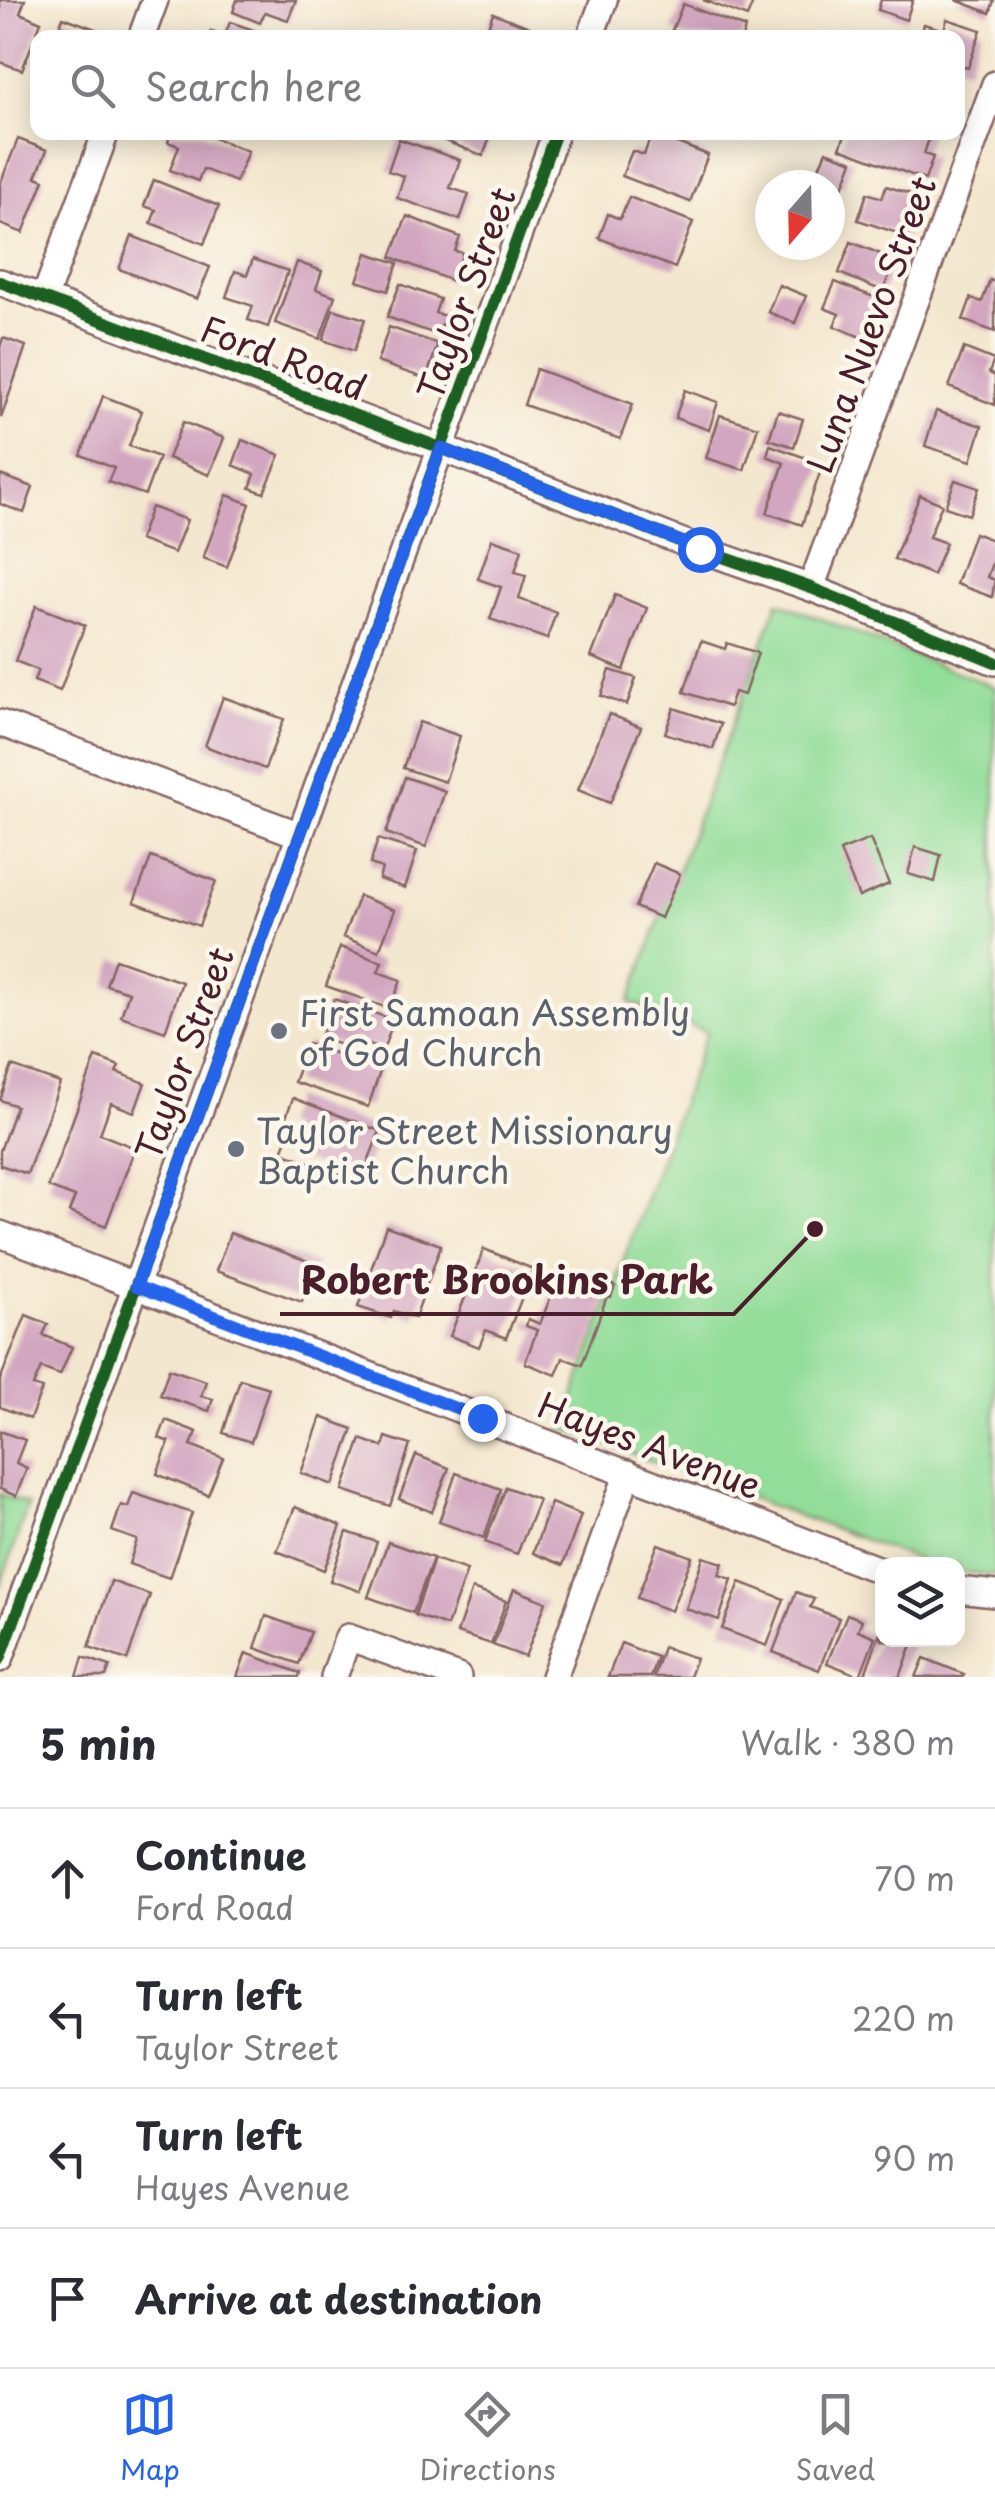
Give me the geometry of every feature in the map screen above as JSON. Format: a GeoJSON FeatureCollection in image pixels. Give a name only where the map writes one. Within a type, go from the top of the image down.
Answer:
{"type":"FeatureCollection","features":[{"type":"Feature","properties":{"kind":"street"},"geometry":{"type":"LineString","coordinates":[[144,30],[154,0]]}},
{"type":"Feature","properties":{"kind":"street"},"geometry":{"type":"LineString","coordinates":[[593,30],[604,0]]}},
{"type":"Feature","properties":{"kind":"street","name":"Luna Nuevo Street"},"geometry":{"type":"LineString","coordinates":[[811,588],[995,84]]}},
{"type":"Feature","properties":{"kind":"street"},"geometry":{"type":"LineString","coordinates":[[44,299],[103,140]]}},
{"type":"Feature","properties":{"kind":"street","name":"Taylor Street"},"geometry":{"type":"LineString","coordinates":[[0,1659],[553,140]]}},
{"type":"Feature","properties":{"kind":"street","name":"Ford Road"},"geometry":{"type":"LineString","coordinates":[[0,282],[811,588],[995,662]]}},
{"type":"Feature","properties":{"kind":"street"},"geometry":{"type":"LineString","coordinates":[[0,723],[300,835]]}},
{"type":"Feature","properties":{"kind":"street","name":"Hayes Avenue"},"geometry":{"type":"LineString","coordinates":[[0,1234],[875,1568]]}},
{"type":"Feature","properties":{"kind":"street"},"geometry":{"type":"LineString","coordinates":[[554,1677],[628,1473]]}},
{"type":"Feature","properties":{"kind":"street"},"geometry":{"type":"LineString","coordinates":[[965,1591],[995,1594]]}},
{"type":"Feature","properties":{"kind":"street"},"geometry":{"type":"LineString","coordinates":[[334,1677],[348,1636],[458,1677]]}},
{"type":"Feature","properties":{"kind":"green space"},"geometry":{"type":"Polygon","coordinates":[[[778,602],[995,687],[995,1575],[965,1573],[965,1557],[910,1557],[562,1428],[707,1032],[629,1002],[778,602]]]}},
{"type":"Feature","properties":{"kind":"green space"},"geometry":{"type":"Polygon","coordinates":[[[0,1494],[28,1505],[0,1587],[0,1494]]]}},
{"type":"Feature","properties":{"kind":"building"},"geometry":{"type":"Polygon","coordinates":[[[0,0],[25,0],[20,13],[41,22],[38,30],[30,30],[30,50],[22,70],[0,62],[0,0]]]}},
{"type":"Feature","properties":{"kind":"building"},"geometry":{"type":"Polygon","coordinates":[[[237,0],[296,0],[288,20],[265,12],[260,23],[233,12],[237,0]]]}},
{"type":"Feature","properties":{"kind":"building"},"geometry":{"type":"Polygon","coordinates":[[[703,0],[754,0],[747,17],[703,0]]]}},
{"type":"Feature","properties":{"kind":"building"},"geometry":{"type":"Polygon","coordinates":[[[881,0],[913,0],[906,20],[878,10],[881,0]]]}},
{"type":"Feature","properties":{"kind":"building"},"geometry":{"type":"Polygon","coordinates":[[[956,0],[994,0],[990,13],[956,0]]]}},
{"type":"Feature","properties":{"kind":"building"},"geometry":{"type":"Polygon","coordinates":[[[683,4],[745,28],[744,30],[672,30],[683,4]]]}},
{"type":"Feature","properties":{"kind":"building"},"geometry":{"type":"Polygon","coordinates":[[[493,13],[532,28],[531,30],[487,30],[493,13]]]}},
{"type":"Feature","properties":{"kind":"building"},"geometry":{"type":"Polygon","coordinates":[[[63,17],[98,30],[58,30],[63,17]]]}},
{"type":"Feature","properties":{"kind":"building"},"geometry":{"type":"Polygon","coordinates":[[[947,19],[981,30],[968,68],[965,30],[944,30],[947,19]]]}},
{"type":"Feature","properties":{"kind":"building"},"geometry":{"type":"Polygon","coordinates":[[[230,22],[253,30],[227,30],[230,22]]]}},
{"type":"Feature","properties":{"kind":"building"},"geometry":{"type":"Polygon","coordinates":[[[924,24],[944,30],[922,30],[924,24]]]}},
{"type":"Feature","properties":{"kind":"building"},"geometry":{"type":"Polygon","coordinates":[[[18,139],[47,150],[36,177],[44,180],[23,233],[0,224],[0,184],[18,139]]]}},
{"type":"Feature","properties":{"kind":"building"},"geometry":{"type":"Polygon","coordinates":[[[220,140],[248,151],[236,182],[203,169],[198,181],[170,170],[179,146],[168,142],[220,140]]]}},
{"type":"Feature","properties":{"kind":"building"},"geometry":{"type":"Polygon","coordinates":[[[399,140],[460,160],[450,188],[469,194],[460,220],[397,198],[404,176],[388,171],[399,140]]]}},
{"type":"Feature","properties":{"kind":"building"},"geometry":{"type":"Polygon","coordinates":[[[443,140],[489,140],[483,156],[443,140]]]}},
{"type":"Feature","properties":{"kind":"building"},"geometry":{"type":"Polygon","coordinates":[[[649,140],[670,140],[708,155],[690,202],[622,176],[632,151],[644,155],[649,140]]]}},
{"type":"Feature","properties":{"kind":"building"},"geometry":{"type":"Polygon","coordinates":[[[843,140],[928,140],[924,154],[933,157],[925,180],[840,148],[843,140]]]}},
{"type":"Feature","properties":{"kind":"building"},"geometry":{"type":"Polygon","coordinates":[[[826,151],[853,161],[845,182],[845,170],[818,170],[826,151]]]}},
{"type":"Feature","properties":{"kind":"building"},"geometry":{"type":"Polygon","coordinates":[[[154,180],[219,206],[204,244],[151,223],[156,210],[144,206],[154,180]]]}},
{"type":"Feature","properties":{"kind":"building"},"geometry":{"type":"Polygon","coordinates":[[[886,186],[920,197],[906,236],[858,220],[867,193],[882,198],[886,186]]]}},
{"type":"Feature","properties":{"kind":"building"},"geometry":{"type":"Polygon","coordinates":[[[629,197],[693,222],[675,268],[599,238],[608,214],[620,219],[629,197]]]}},
{"type":"Feature","properties":{"kind":"building"},"geometry":{"type":"Polygon","coordinates":[[[407,216],[460,237],[455,251],[463,253],[452,281],[391,257],[407,216]]]}},
{"type":"Feature","properties":{"kind":"building"},"geometry":{"type":"Polygon","coordinates":[[[132,236],[210,267],[197,299],[119,269],[132,236]]]}},
{"type":"Feature","properties":{"kind":"building"},"geometry":{"type":"Polygon","coordinates":[[[851,242],[895,260],[883,291],[839,273],[851,242]]]}},
{"type":"Feature","properties":{"kind":"building"},"geometry":{"type":"Polygon","coordinates":[[[367,253],[398,263],[388,291],[357,281],[367,253]]]}},
{"type":"Feature","properties":{"kind":"building"},"geometry":{"type":"Polygon","coordinates":[[[253,259],[288,271],[268,327],[248,320],[253,306],[226,297],[235,271],[247,275],[253,259]]]}},
{"type":"Feature","properties":{"kind":"building"},"geometry":{"type":"Polygon","coordinates":[[[297,262],[322,271],[316,289],[335,296],[320,339],[275,323],[297,262]]]}},
{"type":"Feature","properties":{"kind":"building"},"geometry":{"type":"Polygon","coordinates":[[[990,280],[995,282],[995,332],[963,320],[971,298],[982,302],[990,280]]]}},
{"type":"Feature","properties":{"kind":"building"},"geometry":{"type":"Polygon","coordinates":[[[835,282],[884,301],[868,340],[834,326],[839,314],[824,308],[835,282]]]}},
{"type":"Feature","properties":{"kind":"building"},"geometry":{"type":"Polygon","coordinates":[[[400,284],[440,299],[435,313],[445,316],[438,335],[387,317],[400,284]]]}},
{"type":"Feature","properties":{"kind":"building"},"geometry":{"type":"Polygon","coordinates":[[[779,285],[806,296],[795,323],[768,312],[779,285]]]}},
{"type":"Feature","properties":{"kind":"building"},"geometry":{"type":"Polygon","coordinates":[[[333,309],[365,319],[354,351],[323,340],[333,309]]]}},
{"type":"Feature","properties":{"kind":"building"},"geometry":{"type":"Polygon","coordinates":[[[389,327],[438,344],[426,379],[377,362],[389,327]]]}},
{"type":"Feature","properties":{"kind":"building"},"geometry":{"type":"Polygon","coordinates":[[[3,338],[26,346],[1,418],[0,347],[3,338]]]}},
{"type":"Feature","properties":{"kind":"building"},"geometry":{"type":"Polygon","coordinates":[[[964,348],[994,360],[989,373],[995,376],[995,405],[949,387],[964,348]]]}},
{"type":"Feature","properties":{"kind":"building"},"geometry":{"type":"Polygon","coordinates":[[[536,369],[633,404],[620,439],[524,405],[536,369]]]}},
{"type":"Feature","properties":{"kind":"building"},"geometry":{"type":"Polygon","coordinates":[[[685,390],[718,402],[709,430],[675,418],[685,390]]]}},
{"type":"Feature","properties":{"kind":"building"},"geometry":{"type":"Polygon","coordinates":[[[103,396],[142,411],[129,446],[159,457],[145,495],[108,482],[114,468],[81,455],[103,396]]]}},
{"type":"Feature","properties":{"kind":"building"},"geometry":{"type":"Polygon","coordinates":[[[778,411],[803,419],[794,447],[769,439],[778,411]]]}},
{"type":"Feature","properties":{"kind":"building"},"geometry":{"type":"Polygon","coordinates":[[[936,411],[982,426],[971,461],[925,446],[936,411]]]}},
{"type":"Feature","properties":{"kind":"building"},"geometry":{"type":"Polygon","coordinates":[[[720,415],[758,427],[744,470],[706,458],[720,415]]]}},
{"type":"Feature","properties":{"kind":"building"},"geometry":{"type":"Polygon","coordinates":[[[183,422],[224,438],[209,475],[168,458],[183,422]]]}},
{"type":"Feature","properties":{"kind":"building"},"geometry":{"type":"Polygon","coordinates":[[[242,440],[280,455],[264,493],[250,488],[255,474],[233,465],[242,440]]]}},
{"type":"Feature","properties":{"kind":"building"},"geometry":{"type":"Polygon","coordinates":[[[770,445],[823,464],[802,525],[767,513],[784,463],[767,456],[770,445]]]}},
{"type":"Feature","properties":{"kind":"building"},"geometry":{"type":"Polygon","coordinates":[[[0,475],[33,487],[24,513],[0,504],[0,475]]]}},
{"type":"Feature","properties":{"kind":"building"},"geometry":{"type":"Polygon","coordinates":[[[955,480],[979,488],[969,515],[945,507],[955,480]]]}},
{"type":"Feature","properties":{"kind":"building"},"geometry":{"type":"Polygon","coordinates":[[[227,495],[250,504],[227,567],[203,558],[227,495]]]}},
{"type":"Feature","properties":{"kind":"building"},"geometry":{"type":"Polygon","coordinates":[[[920,495],[942,504],[929,537],[946,543],[933,575],[894,559],[920,495]]]}},
{"type":"Feature","properties":{"kind":"building"},"geometry":{"type":"Polygon","coordinates":[[[151,507],[187,520],[174,553],[139,540],[151,507]]]}},
{"type":"Feature","properties":{"kind":"building"},"geometry":{"type":"Polygon","coordinates":[[[974,533],[995,541],[995,555],[987,577],[995,580],[992,597],[956,584],[974,533]]]}},
{"type":"Feature","properties":{"kind":"building"},"geometry":{"type":"Polygon","coordinates":[[[492,539],[522,549],[515,572],[526,575],[519,599],[556,612],[547,639],[490,619],[501,587],[478,579],[492,539]]]}},
{"type":"Feature","properties":{"kind":"building"},"geometry":{"type":"Polygon","coordinates":[[[615,595],[647,608],[624,670],[591,657],[615,595]]]}},
{"type":"Feature","properties":{"kind":"building"},"geometry":{"type":"Polygon","coordinates":[[[36,606],[85,625],[60,691],[34,681],[38,670],[15,661],[36,606]]]}},
{"type":"Feature","properties":{"kind":"building"},"geometry":{"type":"Polygon","coordinates":[[[701,641],[725,649],[727,643],[758,653],[744,695],[734,692],[729,707],[684,692],[701,641]]]}},
{"type":"Feature","properties":{"kind":"building"},"geometry":{"type":"Polygon","coordinates":[[[610,670],[636,678],[627,705],[601,696],[610,670]]]}},
{"type":"Feature","properties":{"kind":"building"},"geometry":{"type":"Polygon","coordinates":[[[223,697],[284,719],[265,769],[205,746],[223,697]]]}},
{"type":"Feature","properties":{"kind":"building"},"geometry":{"type":"Polygon","coordinates":[[[674,708],[721,724],[713,749],[665,733],[674,708]]]}},
{"type":"Feature","properties":{"kind":"building"},"geometry":{"type":"Polygon","coordinates":[[[609,714],[641,727],[610,803],[578,790],[609,714]]]}},
{"type":"Feature","properties":{"kind":"building"},"geometry":{"type":"Polygon","coordinates":[[[419,722],[460,736],[445,782],[403,768],[419,722]]]}},
{"type":"Feature","properties":{"kind":"building"},"geometry":{"type":"Polygon","coordinates":[[[405,777],[445,791],[426,847],[386,833],[405,777]]]}},
{"type":"Feature","properties":{"kind":"building"},"geometry":{"type":"Polygon","coordinates":[[[378,839],[417,851],[405,888],[379,879],[382,868],[370,864],[378,839]]]}},
{"type":"Feature","properties":{"kind":"building"},"geometry":{"type":"Polygon","coordinates":[[[870,839],[889,884],[859,897],[840,851],[870,839]]]}},
{"type":"Feature","properties":{"kind":"building"},"geometry":{"type":"Polygon","coordinates":[[[915,847],[941,855],[935,882],[908,874],[915,847]]]}},
{"type":"Feature","properties":{"kind":"building"},"geometry":{"type":"Polygon","coordinates":[[[151,857],[216,881],[199,926],[134,902],[151,857]]]}},
{"type":"Feature","properties":{"kind":"building"},"geometry":{"type":"Polygon","coordinates":[[[654,863],[680,874],[661,918],[635,907],[654,863]]]}},
{"type":"Feature","properties":{"kind":"building"},"geometry":{"type":"Polygon","coordinates":[[[359,896],[395,910],[379,951],[343,937],[359,896]]]}},
{"type":"Feature","properties":{"kind":"building"},"geometry":{"type":"Polygon","coordinates":[[[340,947],[382,962],[378,972],[401,980],[390,1009],[326,986],[340,947]]]}},
{"type":"Feature","properties":{"kind":"building"},"geometry":{"type":"Polygon","coordinates":[[[115,959],[182,982],[165,1032],[121,1016],[129,992],[106,985],[115,959]]]}},
{"type":"Feature","properties":{"kind":"building"},"geometry":{"type":"Polygon","coordinates":[[[334,999],[394,1020],[383,1050],[353,1039],[350,1048],[320,1038],[334,999]]]}},
{"type":"Feature","properties":{"kind":"building"},"geometry":{"type":"Polygon","coordinates":[[[308,1044],[381,1069],[368,1107],[294,1082],[308,1044]]]}},
{"type":"Feature","properties":{"kind":"building"},"geometry":{"type":"Polygon","coordinates":[[[96,1057],[119,1066],[116,1072],[145,1083],[134,1112],[111,1103],[100,1134],[135,1148],[106,1226],[69,1212],[75,1197],[48,1187],[96,1057]]]}},
{"type":"Feature","properties":{"kind":"building"},"geometry":{"type":"Polygon","coordinates":[[[12,1066],[60,1083],[27,1174],[0,1165],[0,1151],[16,1106],[0,1100],[12,1066]]]}},
{"type":"Feature","properties":{"kind":"building"},"geometry":{"type":"Polygon","coordinates":[[[293,1098],[380,1131],[360,1182],[282,1152],[291,1128],[283,1125],[293,1098]]]}},
{"type":"Feature","properties":{"kind":"building"},"geometry":{"type":"Polygon","coordinates":[[[386,1226],[441,1245],[415,1318],[394,1311],[391,1318],[358,1307],[386,1226]]]}},
{"type":"Feature","properties":{"kind":"building"},"geometry":{"type":"Polygon","coordinates":[[[230,1233],[316,1264],[302,1302],[216,1271],[230,1233]]]}},
{"type":"Feature","properties":{"kind":"building"},"geometry":{"type":"Polygon","coordinates":[[[484,1249],[533,1269],[506,1338],[486,1330],[479,1347],[450,1336],[484,1249]]]}},
{"type":"Feature","properties":{"kind":"building"},"geometry":{"type":"Polygon","coordinates":[[[607,1283],[615,1286],[611,1297],[607,1296],[582,1365],[563,1358],[556,1375],[525,1363],[537,1330],[526,1326],[528,1319],[540,1324],[554,1288],[573,1295],[577,1284],[603,1294],[607,1283]]]}},
{"type":"Feature","properties":{"kind":"building"},"geometry":{"type":"Polygon","coordinates":[[[26,1315],[48,1324],[43,1335],[72,1347],[60,1375],[41,1368],[33,1386],[42,1389],[30,1419],[0,1407],[0,1380],[26,1315]]]}},
{"type":"Feature","properties":{"kind":"building"},"geometry":{"type":"Polygon","coordinates":[[[169,1369],[206,1381],[201,1396],[213,1399],[209,1411],[160,1395],[169,1369]]]}},
{"type":"Feature","properties":{"kind":"building"},"geometry":{"type":"Polygon","coordinates":[[[240,1379],[269,1388],[251,1442],[223,1433],[240,1379]]]}},
{"type":"Feature","properties":{"kind":"building"},"geometry":{"type":"Polygon","coordinates":[[[321,1417],[353,1429],[333,1485],[301,1473],[321,1417]]]}},
{"type":"Feature","properties":{"kind":"building"},"geometry":{"type":"Polygon","coordinates":[[[166,1420],[197,1432],[191,1445],[223,1458],[208,1495],[157,1474],[169,1442],[159,1438],[166,1420]]]}},
{"type":"Feature","properties":{"kind":"building"},"geometry":{"type":"Polygon","coordinates":[[[0,1431],[25,1440],[16,1463],[27,1468],[16,1496],[0,1489],[0,1431]]]}},
{"type":"Feature","properties":{"kind":"building"},"geometry":{"type":"Polygon","coordinates":[[[386,1437],[410,1445],[390,1506],[343,1490],[361,1439],[383,1447],[386,1437]]]}},
{"type":"Feature","properties":{"kind":"building"},"geometry":{"type":"Polygon","coordinates":[[[416,1455],[449,1468],[432,1512],[399,1499],[416,1455]]]}},
{"type":"Feature","properties":{"kind":"building"},"geometry":{"type":"Polygon","coordinates":[[[456,1473],[501,1489],[484,1538],[439,1522],[456,1473]]]}},
{"type":"Feature","properties":{"kind":"building"},"geometry":{"type":"Polygon","coordinates":[[[506,1487],[539,1500],[517,1554],[485,1542],[506,1487]]]}},
{"type":"Feature","properties":{"kind":"building"},"geometry":{"type":"Polygon","coordinates":[[[133,1493],[192,1513],[169,1578],[129,1564],[137,1540],[112,1531],[121,1505],[128,1507],[133,1493]]]}},
{"type":"Feature","properties":{"kind":"building"},"geometry":{"type":"Polygon","coordinates":[[[551,1503],[581,1515],[563,1565],[533,1553],[551,1503]]]}},
{"type":"Feature","properties":{"kind":"building"},"geometry":{"type":"Polygon","coordinates":[[[295,1507],[341,1526],[324,1570],[277,1551],[295,1507]]]}},
{"type":"Feature","properties":{"kind":"building"},"geometry":{"type":"Polygon","coordinates":[[[347,1532],[377,1542],[360,1591],[330,1581],[347,1532]]]}},
{"type":"Feature","properties":{"kind":"building"},"geometry":{"type":"Polygon","coordinates":[[[388,1542],[433,1558],[413,1613],[368,1597],[388,1542]]]}},
{"type":"Feature","properties":{"kind":"building"},"geometry":{"type":"Polygon","coordinates":[[[658,1544],[692,1557],[671,1611],[637,1598],[658,1544]]]}},
{"type":"Feature","properties":{"kind":"building"},"geometry":{"type":"Polygon","coordinates":[[[703,1557],[723,1563],[719,1575],[732,1579],[719,1620],[686,1609],[703,1557]]]}},
{"type":"Feature","properties":{"kind":"building"},"geometry":{"type":"Polygon","coordinates":[[[434,1559],[467,1570],[447,1626],[415,1615],[434,1559]]]}},
{"type":"Feature","properties":{"kind":"building"},"geometry":{"type":"Polygon","coordinates":[[[111,1581],[150,1595],[127,1660],[89,1647],[111,1581]]]}},
{"type":"Feature","properties":{"kind":"building"},"geometry":{"type":"Polygon","coordinates":[[[740,1582],[784,1599],[767,1646],[722,1629],[740,1582]]]}},
{"type":"Feature","properties":{"kind":"building"},"geometry":{"type":"Polygon","coordinates":[[[472,1589],[506,1601],[491,1644],[457,1633],[472,1589]]]}},
{"type":"Feature","properties":{"kind":"building"},"geometry":{"type":"Polygon","coordinates":[[[514,1589],[546,1602],[525,1657],[493,1645],[514,1589]]]}},
{"type":"Feature","properties":{"kind":"building"},"geometry":{"type":"Polygon","coordinates":[[[796,1592],[814,1599],[810,1607],[839,1618],[819,1670],[773,1652],[796,1592]]]}},
{"type":"Feature","properties":{"kind":"building"},"geometry":{"type":"Polygon","coordinates":[[[847,1614],[862,1620],[858,1630],[875,1637],[860,1676],[827,1663],[847,1614]]]}},
{"type":"Feature","properties":{"kind":"building"},"geometry":{"type":"Polygon","coordinates":[[[266,1616],[311,1632],[299,1664],[255,1648],[266,1616]]]}},
{"type":"Feature","properties":{"kind":"building"},"geometry":{"type":"Polygon","coordinates":[[[621,1643],[657,1657],[650,1677],[608,1677],[621,1643]]]}},
{"type":"Feature","properties":{"kind":"building"},"geometry":{"type":"Polygon","coordinates":[[[875,1646],[911,1647],[900,1677],[864,1677],[875,1646]]]}},
{"type":"Feature","properties":{"kind":"building"},"geometry":{"type":"Polygon","coordinates":[[[663,1647],[696,1658],[689,1677],[653,1677],[663,1647]]]}},
{"type":"Feature","properties":{"kind":"building"},"geometry":{"type":"Polygon","coordinates":[[[246,1653],[300,1673],[299,1677],[237,1677],[246,1653]]]}},
{"type":"Feature","properties":{"kind":"building"},"geometry":{"type":"Polygon","coordinates":[[[83,1657],[110,1666],[106,1677],[77,1677],[83,1657]]]}},
{"type":"Feature","properties":{"kind":"building"},"geometry":{"type":"Polygon","coordinates":[[[924,1658],[964,1674],[916,1677],[924,1658]]]}},
{"type":"Feature","properties":{"kind":"cycle path"},"geometry":{"type":"LineString","coordinates":[[0,1659],[553,140]]}},
{"type":"Feature","properties":{"kind":"cycle path"},"geometry":{"type":"LineString","coordinates":[[0,282],[811,588],[995,662]]}},
{"type":"Feature","properties":{"kind":"place","name":"First Samoan Assembly of God Church"},"geometry":{"type":"Point","coordinates":[279,1031]}},
{"type":"Feature","properties":{"kind":"place","name":"Taylor Street Missionary Baptist Church"},"geometry":{"type":"Point","coordinates":[236,1149]}},
{"type":"Feature","properties":{"kind":"place","name":"Robert Brookins Park"},"geometry":{"type":"Point","coordinates":[815,1229]}},
{"type":"Feature","properties":{"kind":"route"},"geometry":{"type":"LineString","coordinates":[[482,1418],[136,1286],[441,448],[700,549]]}}]}
